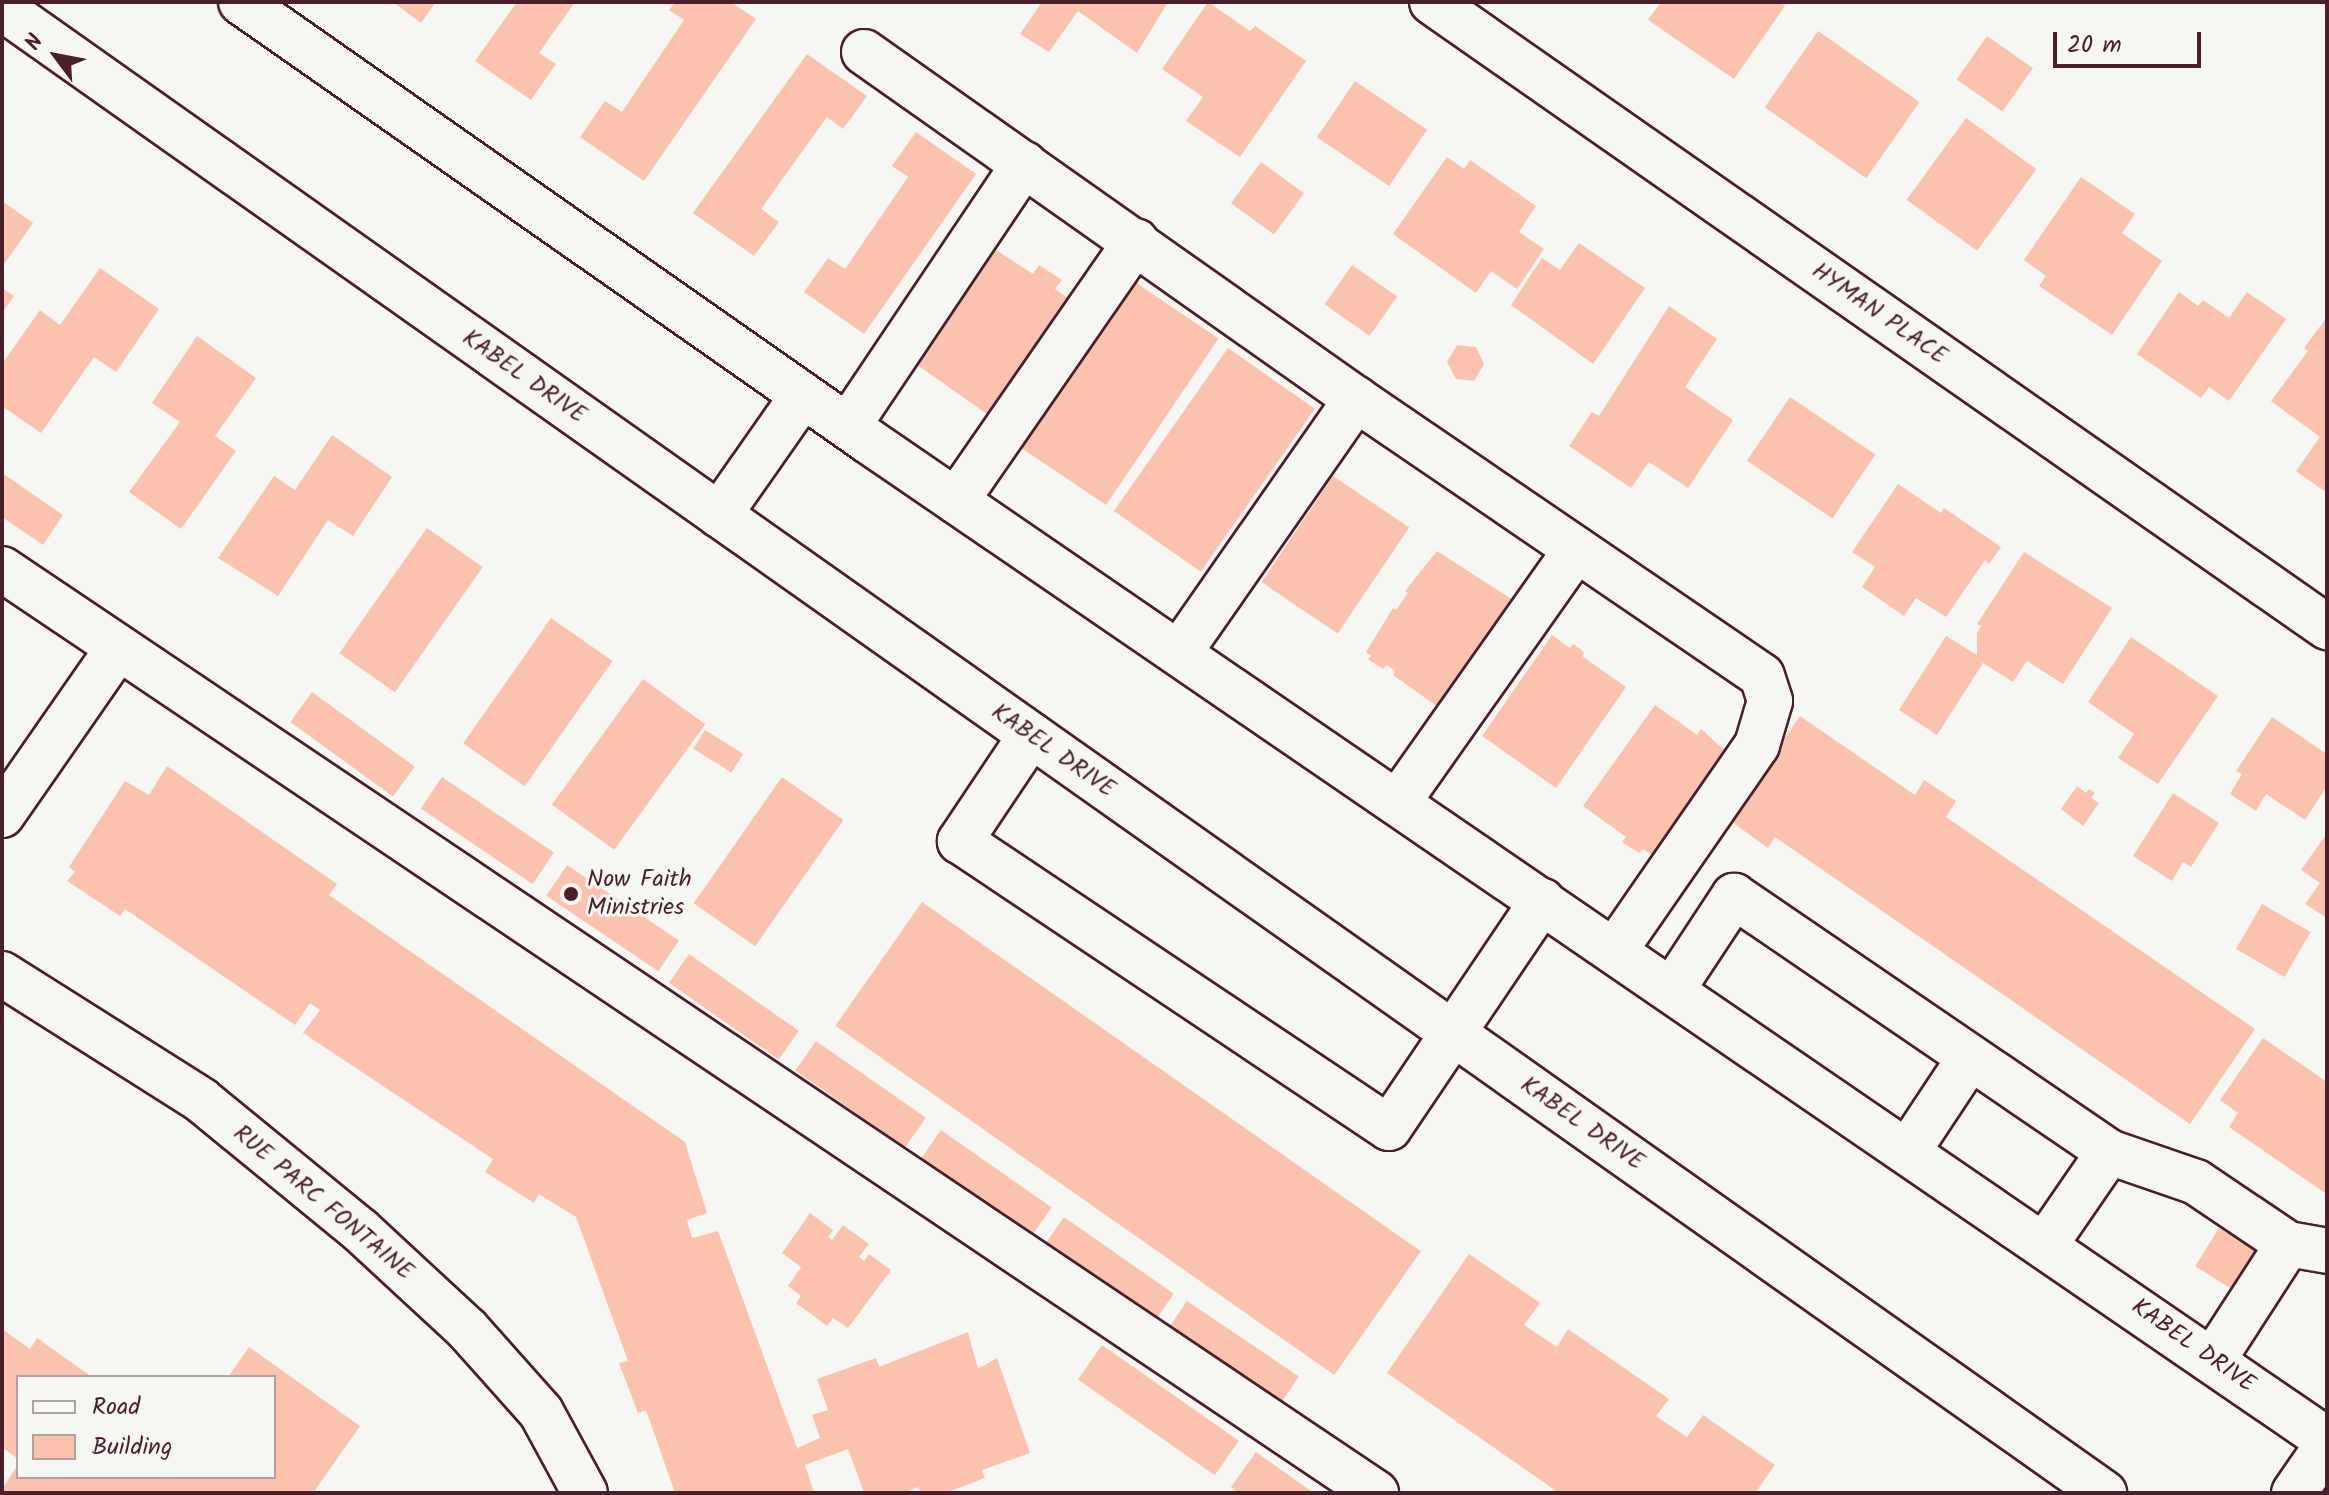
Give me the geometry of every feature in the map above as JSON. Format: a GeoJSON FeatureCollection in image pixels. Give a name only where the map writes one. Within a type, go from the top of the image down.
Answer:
{"type":"FeatureCollection","features":[{"type":"Feature","properties":{"kind":"street","name":"KABEL DRIVE"},"geometry":{"type":"LineString","coordinates":[[241,2],[956,501],[2213,1360],[2327,1442]]}},
{"type":"Feature","properties":{"kind":"street","name":"HYMAN PLACE"},"geometry":{"type":"LineString","coordinates":[[1432,2],[2327,627]]}},
{"type":"Feature","properties":{"kind":"street","name":"KABEL DRIVE"},"geometry":{"type":"LineString","coordinates":[[2,8],[2104,1493]]}},
{"type":"Feature","properties":{"kind":"street"},"geometry":{"type":"LineString","coordinates":[[864,52],[1356,399],[1762,676],[1770,701],[1757,745],[1615,950]]}},
{"type":"Feature","properties":{"kind":"street"},"geometry":{"type":"LineString","coordinates":[[848,426],[1024,164]]}},
{"type":"Feature","properties":{"kind":"street"},"geometry":{"type":"LineString","coordinates":[[956,501],[1136,241]]}},
{"type":"Feature","properties":{"kind":"street"},"geometry":{"type":"LineString","coordinates":[[719,515],[803,395]]}},
{"type":"Feature","properties":{"kind":"street"},"geometry":{"type":"LineString","coordinates":[[1179,653],[1356,399]]}},
{"type":"Feature","properties":{"kind":"street"},"geometry":{"type":"LineString","coordinates":[[1398,802],[1576,550]]}},
{"type":"Feature","properties":{"kind":"street"},"geometry":{"type":"LineString","coordinates":[[2,569],[1376,1493]]}},
{"type":"Feature","properties":{"kind":"street"},"geometry":{"type":"LineString","coordinates":[[2,815],[118,648]]}},
{"type":"Feature","properties":{"kind":"street"},"geometry":{"type":"LineString","coordinates":[[1031,735],[960,841],[1389,1128],[1542,901]]}},
{"type":"Feature","properties":{"kind":"street"},"geometry":{"type":"LineString","coordinates":[[1672,990],[1734,896],[2109,1152],[2196,1182],[2308,1247],[2213,1360]]}},
{"type":"Feature","properties":{"kind":"street","name":"RUE PARC FONTAINE"},"geometry":{"type":"LineString","coordinates":[[2,974],[201,1100],[360,1230],[467,1329],[541,1412],[585,1493]]}},
{"type":"Feature","properties":{"kind":"street"},"geometry":{"type":"LineString","coordinates":[[1908,1151],[1969,1059]]}},
{"type":"Feature","properties":{"kind":"street"},"geometry":{"type":"LineString","coordinates":[[2045,1245],[2109,1152]]}},
{"type":"Feature","properties":{"kind":"street"},"geometry":{"type":"LineString","coordinates":[[2294,1493],[2327,1442]]}},
{"type":"Feature","properties":{"kind":"building"},"geometry":{"type":"Polygon","coordinates":[[[393,2],[436,2],[421,23],[393,2]]]}},
{"type":"Feature","properties":{"kind":"building"},"geometry":{"type":"Polygon","coordinates":[[[517,2],[575,2],[539,53],[556,64],[531,100],[475,61],[517,2]]]}},
{"type":"Feature","properties":{"kind":"building"},"geometry":{"type":"Polygon","coordinates":[[[675,2],[731,2],[756,19],[644,181],[580,137],[605,101],[622,112],[684,20],[669,10],[675,2]]]}},
{"type":"Feature","properties":{"kind":"building"},"geometry":{"type":"Polygon","coordinates":[[[1042,2],[1168,2],[1137,53],[1078,11],[1049,52],[1020,34],[1042,2]]]}},
{"type":"Feature","properties":{"kind":"building"},"geometry":{"type":"Polygon","coordinates":[[[1208,2],[1250,31],[1255,26],[1306,61],[1240,157],[1186,121],[1203,97],[1162,69],[1208,2]]]}},
{"type":"Feature","properties":{"kind":"building"},"geometry":{"type":"Polygon","coordinates":[[[1661,2],[1779,2],[1785,6],[1734,79],[1648,20],[1661,2]]]}},
{"type":"Feature","properties":{"kind":"building"},"geometry":{"type":"Polygon","coordinates":[[[1818,31],[1920,102],[1866,178],[1765,107],[1818,31]]]}},
{"type":"Feature","properties":{"kind":"building"},"geometry":{"type":"Polygon","coordinates":[[[1987,36],[2033,68],[2002,112],[1957,79],[1987,36]]]}},
{"type":"Feature","properties":{"kind":"building"},"geometry":{"type":"Polygon","coordinates":[[[807,54],[867,96],[843,129],[827,117],[761,209],[779,222],[754,256],[693,213],[807,54]]]}},
{"type":"Feature","properties":{"kind":"building"},"geometry":{"type":"Polygon","coordinates":[[[1355,81],[1427,130],[1389,186],[1317,137],[1355,81]]]}},
{"type":"Feature","properties":{"kind":"building"},"geometry":{"type":"Polygon","coordinates":[[[1966,118],[2036,169],[1977,251],[1907,200],[1966,118]]]}},
{"type":"Feature","properties":{"kind":"building"},"geometry":{"type":"Polygon","coordinates":[[[916,132],[976,174],[864,334],[804,292],[828,258],[845,269],[908,177],[892,166],[916,132]]]}},
{"type":"Feature","properties":{"kind":"building"},"geometry":{"type":"Polygon","coordinates":[[[1447,157],[1464,169],[1470,160],[1536,206],[1519,232],[1544,249],[1517,289],[1491,271],[1476,293],[1393,234],[1447,157]]]}},
{"type":"Feature","properties":{"kind":"building"},"geometry":{"type":"Polygon","coordinates":[[[1261,162],[1304,193],[1274,234],[1231,203],[1261,162]]]}},
{"type":"Feature","properties":{"kind":"building"},"geometry":{"type":"Polygon","coordinates":[[[2081,177],[2135,214],[2122,233],[2162,261],[2112,335],[2039,286],[2046,276],[2024,260],[2081,177]]]}},
{"type":"Feature","properties":{"kind":"building"},"geometry":{"type":"Polygon","coordinates":[[[2,201],[33,223],[2,267],[2,201]]]}},
{"type":"Feature","properties":{"kind":"building"},"geometry":{"type":"Polygon","coordinates":[[[1579,243],[1645,288],[1593,364],[1511,305],[1542,258],[1560,270],[1579,243]]]}},
{"type":"Feature","properties":{"kind":"building"},"geometry":{"type":"Polygon","coordinates":[[[996,250],[1033,274],[1039,265],[1062,280],[1055,289],[1076,304],[994,419],[916,364],[996,250]]]}},
{"type":"Feature","properties":{"kind":"building"},"geometry":{"type":"Polygon","coordinates":[[[1352,265],[1397,297],[1370,336],[1324,304],[1352,265]]]}},
{"type":"Feature","properties":{"kind":"building"},"geometry":{"type":"Polygon","coordinates":[[[100,268],[159,309],[116,372],[94,357],[41,433],[2,406],[2,364],[40,310],[60,325],[100,268]]]}},
{"type":"Feature","properties":{"kind":"building"},"geometry":{"type":"Polygon","coordinates":[[[1129,278],[1219,338],[1106,505],[1017,445],[1129,278]]]}},
{"type":"Feature","properties":{"kind":"building"},"geometry":{"type":"Polygon","coordinates":[[[2,288],[14,296],[2,313],[2,288]]]}},
{"type":"Feature","properties":{"kind":"building"},"geometry":{"type":"Polygon","coordinates":[[[2179,292],[2198,306],[2203,300],[2229,318],[2247,292],[2286,319],[2229,401],[2209,387],[2201,398],[2137,354],[2179,292]]]}},
{"type":"Feature","properties":{"kind":"building"},"geometry":{"type":"Polygon","coordinates":[[[1669,306],[1717,339],[1685,387],[1733,420],[1688,488],[1649,462],[1631,488],[1569,446],[1592,412],[1599,416],[1669,306]]]}},
{"type":"Feature","properties":{"kind":"building"},"geometry":{"type":"Polygon","coordinates":[[[2327,317],[2327,493],[2296,471],[2320,437],[2271,401],[2308,351],[2304,348],[2327,317]]]}},
{"type":"Feature","properties":{"kind":"building"},"geometry":{"type":"Polygon","coordinates":[[[197,336],[256,378],[215,436],[236,451],[181,529],[129,492],[180,422],[152,403],[197,336]]]}},
{"type":"Feature","properties":{"kind":"building"},"geometry":{"type":"Polygon","coordinates":[[[1457,345],[1476,347],[1484,364],[1474,381],[1456,379],[1447,362],[1457,345]]]}},
{"type":"Feature","properties":{"kind":"building"},"geometry":{"type":"Polygon","coordinates":[[[1228,348],[1315,409],[1201,572],[1114,511],[1228,348]]]}},
{"type":"Feature","properties":{"kind":"building"},"geometry":{"type":"Polygon","coordinates":[[[1790,397],[1875,455],[1832,518],[1747,461],[1790,397]]]}},
{"type":"Feature","properties":{"kind":"building"},"geometry":{"type":"Polygon","coordinates":[[[332,435],[392,477],[353,536],[328,520],[278,596],[218,558],[274,476],[295,490],[332,435]]]}},
{"type":"Feature","properties":{"kind":"building"},"geometry":{"type":"Polygon","coordinates":[[[2,473],[63,515],[43,545],[2,517],[2,473]]]}},
{"type":"Feature","properties":{"kind":"building"},"geometry":{"type":"Polygon","coordinates":[[[1333,476],[1409,527],[1338,634],[1261,582],[1333,476]]]}},
{"type":"Feature","properties":{"kind":"building"},"geometry":{"type":"Polygon","coordinates":[[[1898,484],[1941,513],[1944,508],[2001,547],[1989,564],[1985,560],[1946,617],[1916,598],[1904,616],[1862,587],[1875,567],[1852,552],[1898,484]]]}},
{"type":"Feature","properties":{"kind":"building"},"geometry":{"type":"Polygon","coordinates":[[[427,528],[483,567],[395,692],[339,653],[427,528]]]}},
{"type":"Feature","properties":{"kind":"building"},"geometry":{"type":"Polygon","coordinates":[[[1437,551],[1513,600],[1438,707],[1393,675],[1395,671],[1387,665],[1383,669],[1368,659],[1371,656],[1366,652],[1393,608],[1396,610],[1408,593],[1405,591],[1437,551]]]}},
{"type":"Feature","properties":{"kind":"building"},"geometry":{"type":"Polygon","coordinates":[[[2024,552],[2112,608],[2063,684],[2027,661],[2013,682],[1983,663],[1937,735],[1899,710],[1946,636],[1977,655],[1977,633],[1981,626],[1977,624],[2024,552]]]}},
{"type":"Feature","properties":{"kind":"building"},"geometry":{"type":"Polygon","coordinates":[[[551,618],[612,661],[525,786],[463,743],[551,618]]]}},
{"type":"Feature","properties":{"kind":"building"},"geometry":{"type":"Polygon","coordinates":[[[1552,635],[1570,648],[1573,644],[1584,652],[1582,656],[1626,687],[1556,788],[1482,736],[1552,635]]]}},
{"type":"Feature","properties":{"kind":"building"},"geometry":{"type":"Polygon","coordinates":[[[2131,637],[2218,696],[2158,784],[2118,758],[2134,734],[2088,702],[2131,637]]]}},
{"type":"Feature","properties":{"kind":"building"},"geometry":{"type":"Polygon","coordinates":[[[643,679],[705,724],[614,850],[552,804],[643,679]]]}},
{"type":"Feature","properties":{"kind":"building"},"geometry":{"type":"Polygon","coordinates":[[[312,692],[415,767],[393,797],[290,722],[312,692]]]}},
{"type":"Feature","properties":{"kind":"building"},"geometry":{"type":"Polygon","coordinates":[[[1655,705],[1697,735],[1701,729],[1733,758],[1661,861],[1643,849],[1639,853],[1622,842],[1626,837],[1583,806],[1655,705]]]}},
{"type":"Feature","properties":{"kind":"building"},"geometry":{"type":"Polygon","coordinates":[[[1800,716],[1915,795],[1924,780],[1956,801],[1946,817],[2255,1029],[2190,1124],[1775,837],[1768,848],[1728,819],[1800,716]]]}},
{"type":"Feature","properties":{"kind":"building"},"geometry":{"type":"Polygon","coordinates":[[[2272,717],[2327,754],[2327,786],[2305,820],[2266,794],[2256,811],[2230,794],[2242,774],[2236,771],[2272,717]]]}},
{"type":"Feature","properties":{"kind":"building"},"geometry":{"type":"Polygon","coordinates":[[[705,730],[743,754],[732,773],[693,749],[705,730]]]}},
{"type":"Feature","properties":{"kind":"building"},"geometry":{"type":"Polygon","coordinates":[[[167,766],[337,884],[329,895],[685,1142],[707,1213],[687,1220],[692,1238],[718,1231],[797,1448],[820,1438],[812,1415],[828,1410],[817,1379],[876,1358],[879,1367],[968,1332],[978,1369],[997,1358],[1030,1453],[982,1470],[985,1478],[945,1493],[921,1493],[918,1487],[902,1493],[864,1493],[848,1449],[805,1465],[814,1493],[675,1493],[646,1410],[638,1413],[619,1363],[628,1361],[576,1217],[539,1194],[534,1203],[485,1172],[493,1159],[303,1033],[320,1010],[310,1003],[295,1025],[125,909],[120,916],[67,881],[75,872],[69,867],[125,781],[149,795],[167,766]]]}},
{"type":"Feature","properties":{"kind":"building"},"geometry":{"type":"Polygon","coordinates":[[[442,777],[554,852],[533,884],[421,809],[442,777]]]}},
{"type":"Feature","properties":{"kind":"building"},"geometry":{"type":"Polygon","coordinates":[[[782,777],[843,820],[755,946],[694,903],[782,777]]]}},
{"type":"Feature","properties":{"kind":"building"},"geometry":{"type":"Polygon","coordinates":[[[2077,786],[2086,793],[2089,789],[2095,793],[2091,798],[2099,803],[2083,826],[2061,809],[2077,786]]]}},
{"type":"Feature","properties":{"kind":"building"},"geometry":{"type":"Polygon","coordinates":[[[2173,793],[2219,823],[2191,867],[2183,862],[2172,881],[2133,856],[2173,793]]]}},
{"type":"Feature","properties":{"kind":"building"},"geometry":{"type":"Polygon","coordinates":[[[2327,833],[2327,918],[2305,904],[2320,883],[2301,870],[2327,833]]]}},
{"type":"Feature","properties":{"kind":"building"},"geometry":{"type":"Polygon","coordinates":[[[567,865],[679,940],[658,971],[546,896],[567,865]]]}},
{"type":"Feature","properties":{"kind":"building"},"geometry":{"type":"Polygon","coordinates":[[[922,902],[1421,1251],[1334,1375],[835,1026],[922,902]]]}},
{"type":"Feature","properties":{"kind":"building"},"geometry":{"type":"Polygon","coordinates":[[[2262,904],[2310,932],[2284,977],[2236,949],[2262,904]]]}},
{"type":"Feature","properties":{"kind":"building"},"geometry":{"type":"Polygon","coordinates":[[[689,954],[799,1031],[779,1060],[669,983],[689,954]]]}},
{"type":"Feature","properties":{"kind":"building"},"geometry":{"type":"Polygon","coordinates":[[[2263,1038],[2327,1082],[2325,1193],[2229,1127],[2238,1113],[2220,1100],[2263,1038]]]}},
{"type":"Feature","properties":{"kind":"building"},"geometry":{"type":"Polygon","coordinates":[[[816,1041],[926,1118],[905,1147],[795,1070],[816,1041]]]}},
{"type":"Feature","properties":{"kind":"building"},"geometry":{"type":"Polygon","coordinates":[[[941,1130],[1052,1207],[1032,1236],[921,1159],[941,1130]]]}},
{"type":"Feature","properties":{"kind":"building"},"geometry":{"type":"Polygon","coordinates":[[[810,1213],[833,1230],[828,1237],[832,1240],[843,1225],[869,1244],[859,1257],[864,1261],[869,1254],[891,1270],[848,1328],[833,1318],[827,1326],[796,1303],[801,1296],[788,1286],[801,1267],[782,1253],[810,1213]]]}},
{"type":"Feature","properties":{"kind":"building"},"geometry":{"type":"Polygon","coordinates":[[[1064,1217],[1174,1294],[1153,1324],[1043,1247],[1064,1217]]]}},
{"type":"Feature","properties":{"kind":"building"},"geometry":{"type":"Polygon","coordinates":[[[2219,1228],[2261,1254],[2237,1292],[2195,1266],[2219,1228]]]}},
{"type":"Feature","properties":{"kind":"building"},"geometry":{"type":"Polygon","coordinates":[[[1469,1254],[1540,1303],[1524,1325],[1557,1347],[1568,1329],[1669,1399],[1656,1416],[1687,1437],[1703,1415],[1775,1465],[1755,1493],[1559,1493],[1387,1373],[1469,1254]]]}},
{"type":"Feature","properties":{"kind":"building"},"geometry":{"type":"Polygon","coordinates":[[[1187,1301],[1299,1376],[1279,1406],[1167,1331],[1187,1301]]]}},
{"type":"Feature","properties":{"kind":"building"},"geometry":{"type":"Polygon","coordinates":[[[2,1329],[30,1349],[37,1338],[89,1375],[16,1375],[16,1458],[2,1447],[2,1329]]]}},
{"type":"Feature","properties":{"kind":"building"},"geometry":{"type":"Polygon","coordinates":[[[1102,1345],[1239,1441],[1215,1475],[1078,1379],[1102,1345]]]}},
{"type":"Feature","properties":{"kind":"building"},"geometry":{"type":"Polygon","coordinates":[[[249,1347],[360,1426],[313,1493],[7,1493],[2,1490],[16,1467],[16,1479],[276,1479],[276,1375],[229,1375],[249,1347]]]}},
{"type":"Feature","properties":{"kind":"building"},"geometry":{"type":"Polygon","coordinates":[[[1256,1452],[1314,1493],[1239,1493],[1231,1487],[1256,1452]]]}},
{"type":"Feature","properties":{"kind":"place","name":"Now Faith Ministries"},"geometry":{"type":"Point","coordinates":[571,894]}}]}
